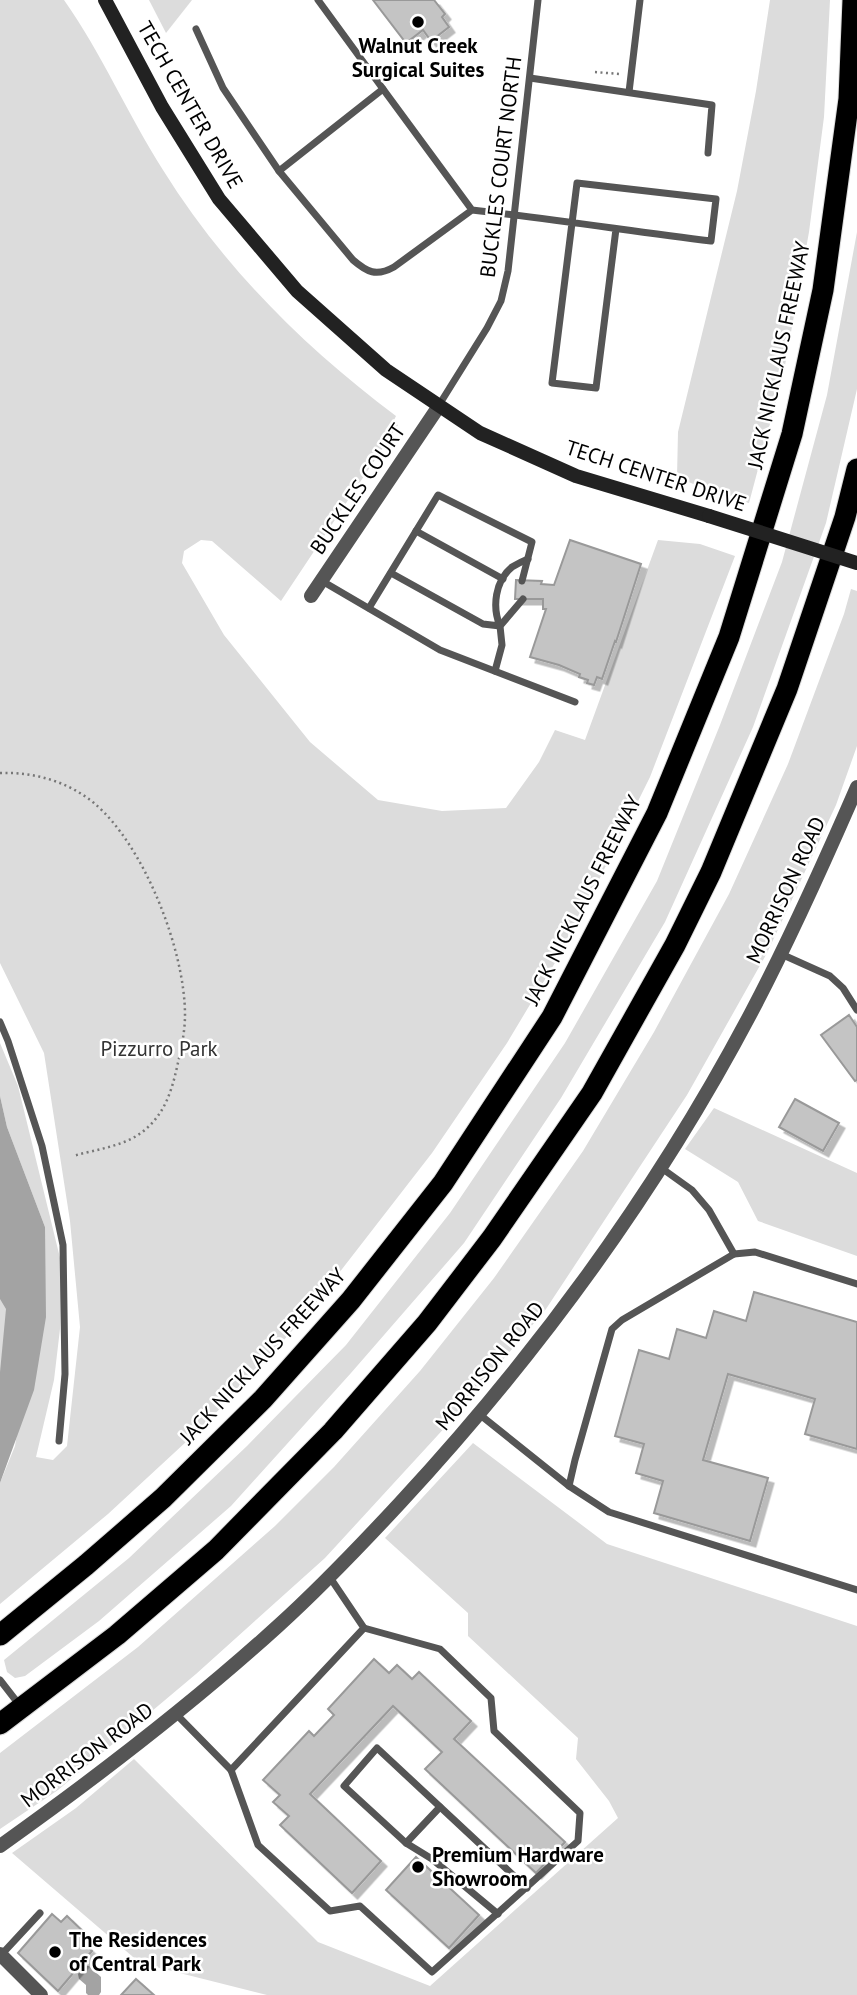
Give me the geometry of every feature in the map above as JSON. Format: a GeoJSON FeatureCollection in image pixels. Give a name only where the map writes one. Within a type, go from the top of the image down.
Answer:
{"type":"FeatureCollection","features":[{"type":"Feature","properties":{"kind":"highway","name":"JACK NICKLAUS FREEWAY"},"geometry":{"type":"LineString","coordinates":[[0,1636],[163,1498],[263,1399],[351,1300],[443,1184],[552,1017],[657,813],[729,637],[792,434],[825,276],[849,100],[853,0]]}},
{"type":"Feature","properties":{"kind":"highway"},"geometry":{"type":"LineString","coordinates":[[0,1724],[117,1635],[216,1550],[332,1431],[427,1323],[492,1238],[592,1093],[675,945],[711,872],[787,690],[845,517],[857,469]]}},
{"type":"Feature","properties":{"kind":"main road","name":"TECH CENTER DRIVE"},"geometry":{"type":"LineString","coordinates":[[105,0],[162,107],[219,199],[297,291],[386,370],[480,433],[576,475],[857,563]]}},
{"type":"Feature","properties":{"kind":"street","name":"BUCKLES COURT"},"geometry":{"type":"LineString","coordinates":[[311,596],[439,405]]}},
{"type":"Feature","properties":{"kind":"street","name":"MORRISON ROAD"},"geometry":{"type":"LineString","coordinates":[[0,1846],[95,1778],[176,1714],[280,1625],[454,1445],[560,1313],[624,1222],[694,1113],[751,1014],[810,894],[857,786]]}},
{"type":"Feature","properties":{"kind":"street"},"geometry":{"type":"LineString","coordinates":[[0,1955],[40,1995]]}},
{"type":"Feature","properties":{"kind":"lane"},"geometry":{"type":"LineString","coordinates":[[318,0],[472,211]]}},
{"type":"Feature","properties":{"kind":"lane","name":"BUCKLES COURT NORTH"},"geometry":{"type":"LineString","coordinates":[[439,405],[501,301],[508,271],[538,0]]}},
{"type":"Feature","properties":{"kind":"lane"},"geometry":{"type":"LineString","coordinates":[[629,92],[640,0]]}},
{"type":"Feature","properties":{"kind":"lane"},"geometry":{"type":"LineString","coordinates":[[196,29],[223,88],[279,171],[353,260],[372,273],[394,267],[472,211],[514,215],[572,223],[616,229],[711,241],[716,199],[577,183],[572,223],[552,383],[596,388],[616,229]]}},
{"type":"Feature","properties":{"kind":"lane"},"geometry":{"type":"LineString","coordinates":[[530,78],[712,105],[708,153]]}},
{"type":"Feature","properties":{"kind":"lane"},"geometry":{"type":"LineString","coordinates":[[279,171],[383,89]]}},
{"type":"Feature","properties":{"kind":"lane"},"geometry":{"type":"LineString","coordinates":[[369,608],[438,495],[532,542],[522,580]]}},
{"type":"Feature","properties":{"kind":"lane"},"geometry":{"type":"LineString","coordinates":[[416,531],[503,579]]}},
{"type":"Feature","properties":{"kind":"lane"},"geometry":{"type":"LineString","coordinates":[[495,671],[502,645],[495,603],[503,579],[512,568],[528,559]]}},
{"type":"Feature","properties":{"kind":"lane"},"geometry":{"type":"LineString","coordinates":[[391,573],[483,624],[500,626]]}},
{"type":"Feature","properties":{"kind":"lane"},"geometry":{"type":"LineString","coordinates":[[321,580],[439,650],[575,702]]}},
{"type":"Feature","properties":{"kind":"lane"},"geometry":{"type":"LineString","coordinates":[[500,626],[523,599]]}},
{"type":"Feature","properties":{"kind":"lane"},"geometry":{"type":"LineString","coordinates":[[780,954],[830,976],[843,988],[857,1010]]}},
{"type":"Feature","properties":{"kind":"lane"},"geometry":{"type":"LineString","coordinates":[[0,1022],[41,1146],[64,1245],[65,1374],[59,1441]]}},
{"type":"Feature","properties":{"kind":"lane"},"geometry":{"type":"LineString","coordinates":[[659,1167],[692,1190],[709,1210],[733,1254]]}},
{"type":"Feature","properties":{"kind":"lane"},"geometry":{"type":"LineString","coordinates":[[569,1486],[612,1329],[622,1320],[733,1254],[755,1252],[857,1284]]}},
{"type":"Feature","properties":{"kind":"lane"},"geometry":{"type":"LineString","coordinates":[[479,1414],[569,1486],[609,1512],[857,1590]]}},
{"type":"Feature","properties":{"kind":"lane"},"geometry":{"type":"LineString","coordinates":[[176,1714],[232,1769],[258,1845],[330,1911],[360,1906],[432,1972],[527,1888],[578,1840],[580,1814],[494,1731],[491,1698],[440,1649],[364,1628],[329,1576]]}},
{"type":"Feature","properties":{"kind":"lane"},"geometry":{"type":"LineString","coordinates":[[232,1769],[364,1628]]}},
{"type":"Feature","properties":{"kind":"lane"},"geometry":{"type":"LineString","coordinates":[[0,1680],[21,1708]]}},
{"type":"Feature","properties":{"kind":"lane"},"geometry":{"type":"LineString","coordinates":[[498,1914],[432,1859],[406,1843],[344,1786],[377,1748],[527,1888]]}},
{"type":"Feature","properties":{"kind":"lane"},"geometry":{"type":"LineString","coordinates":[[406,1843],[440,1807]]}},
{"type":"Feature","properties":{"kind":"lane"},"geometry":{"type":"LineString","coordinates":[[0,1955],[40,1913]]}},
{"type":"Feature","properties":{"kind":"path"},"geometry":{"type":"LineString","coordinates":[[595,72],[622,75]]}},
{"type":"Feature","properties":{"kind":"path"},"geometry":{"type":"LineString","coordinates":[[0,773],[19,772],[61,782],[95,804],[111,820],[148,878],[168,925],[179,968],[185,1015],[180,1057],[168,1100],[155,1120],[136,1137],[73,1156]]}},
{"type":"Feature","properties":{"kind":"green space","name":"Pizzurro Park"},"geometry":{"type":"Polygon","coordinates":[[[0,0],[64,0],[91,42],[163,170],[212,240],[298,334],[396,416],[393,422],[398,425],[281,601],[212,541],[201,540],[184,551],[182,563],[224,635],[310,742],[378,800],[442,811],[506,808],[539,762],[555,730],[585,740],[658,540],[700,544],[735,556],[650,777],[571,936],[507,1043],[432,1153],[308,1313],[247,1381],[200,1429],[108,1514],[0,1604],[0,1483],[15,1446],[45,1265],[45,1227],[7,1127],[0,1096],[0,1043],[18,1086],[61,1262],[60,1329],[54,1380],[36,1457],[53,1460],[67,1446],[80,1327],[70,1221],[44,1053],[0,963],[0,0]]]}},
{"type":"Feature","properties":{"kind":"green space"},"geometry":{"type":"Polygon","coordinates":[[[149,0],[192,0],[166,33],[149,0]]]}},
{"type":"Feature","properties":{"kind":"green space"},"geometry":{"type":"Polygon","coordinates":[[[770,0],[830,0],[824,117],[809,232],[784,371],[749,503],[719,495],[677,477],[678,432],[737,191],[770,0]]]}},
{"type":"Feature","properties":{"kind":"green space"},"geometry":{"type":"Polygon","coordinates":[[[857,232],[857,389],[826,523],[753,727],[665,922],[561,1098],[464,1243],[231,1506],[99,1621],[25,1676],[15,1678],[7,1672],[4,1660],[129,1558],[247,1446],[346,1345],[450,1213],[565,1043],[657,881],[782,562],[827,395],[857,232]]]}},
{"type":"Feature","properties":{"kind":"green space"},"geometry":{"type":"Polygon","coordinates":[[[851,589],[857,591],[857,746],[836,805],[767,953],[687,1095],[546,1309],[449,1423],[325,1558],[196,1674],[58,1790],[0,1829],[0,1753],[138,1647],[275,1526],[334,1467],[420,1371],[494,1278],[583,1151],[654,1032],[729,894],[788,764],[851,589]]]}},
{"type":"Feature","properties":{"kind":"green space"},"geometry":{"type":"Polygon","coordinates":[[[714,1108],[857,1173],[857,1256],[758,1221],[738,1182],[685,1149],[714,1108]]]}},
{"type":"Feature","properties":{"kind":"green space"},"geometry":{"type":"Polygon","coordinates":[[[0,1284],[10,1307],[0,1384],[0,1284]]]}},
{"type":"Feature","properties":{"kind":"green space"},"geometry":{"type":"Polygon","coordinates":[[[473,1443],[607,1544],[857,1626],[857,1995],[267,1995],[140,1963],[12,1853],[76,1808],[134,1759],[318,1942],[430,1986],[618,1818],[609,1801],[576,1759],[578,1738],[468,1636],[468,1613],[385,1538],[473,1443]]]}},
{"type":"Feature","properties":{"kind":"shaded area"},"geometry":{"type":"Polygon","coordinates":[[[0,1096],[7,1127],[45,1227],[46,1317],[34,1390],[0,1483],[0,1372],[6,1309],[0,1299],[0,1096]]]}},
{"type":"Feature","properties":{"kind":"shaded area"},"geometry":{"type":"Polygon","coordinates":[[[85,1966],[89,1966],[101,1977],[99,1995],[88,1995],[86,1985],[79,1979],[78,1974],[85,1966]]]}},
{"type":"Feature","properties":{"kind":"building","name":"Walnut Creek Surgical Suites"},"geometry":{"type":"Polygon","coordinates":[[[373,0],[434,0],[445,14],[442,17],[449,27],[431,41],[423,30],[406,43],[373,0]]]}},
{"type":"Feature","properties":{"kind":"building"},"geometry":{"type":"Polygon","coordinates":[[[570,540],[641,564],[602,679],[597,677],[594,685],[579,677],[580,674],[530,657],[546,609],[543,609],[543,599],[515,599],[516,580],[542,581],[541,584],[554,585],[570,540]]]}},
{"type":"Feature","properties":{"kind":"building"},"geometry":{"type":"Polygon","coordinates":[[[849,1015],[857,1027],[855,1081],[821,1035],[849,1015]]]}},
{"type":"Feature","properties":{"kind":"building"},"geometry":{"type":"Polygon","coordinates":[[[795,1099],[839,1123],[823,1151],[779,1127],[795,1099]]]}},
{"type":"Feature","properties":{"kind":"building"},"geometry":{"type":"Polygon","coordinates":[[[754,1292],[857,1322],[857,1449],[805,1434],[815,1399],[728,1374],[703,1460],[768,1478],[750,1541],[654,1513],[663,1481],[636,1473],[644,1444],[615,1436],[639,1350],[669,1359],[677,1329],[706,1338],[714,1311],[746,1321],[754,1292]]]}},
{"type":"Feature","properties":{"kind":"building"},"geometry":{"type":"Polygon","coordinates":[[[374,1659],[389,1673],[397,1665],[412,1679],[419,1672],[471,1721],[454,1739],[565,1842],[536,1873],[425,1769],[442,1752],[393,1706],[310,1794],[381,1861],[352,1893],[280,1825],[289,1816],[273,1802],[280,1795],[263,1780],[309,1731],[314,1736],[334,1715],[328,1709],[374,1659]]]}},
{"type":"Feature","properties":{"kind":"building"},"geometry":{"type":"Polygon","coordinates":[[[416,1857],[479,1915],[449,1948],[386,1890],[416,1857]]]}},
{"type":"Feature","properties":{"kind":"building","name":"The Residences of Central Park"},"geometry":{"type":"Polygon","coordinates":[[[52,1914],[61,1922],[67,1916],[89,1937],[84,1943],[92,1951],[58,1991],[18,1953],[52,1914]]]}},
{"type":"Feature","properties":{"kind":"building"},"geometry":{"type":"Polygon","coordinates":[[[136,1979],[154,1995],[121,1995],[136,1979]]]}},
{"type":"Feature","properties":{"kind":"place","name":"Walnut Creek Surgical Suites"},"geometry":{"type":"Point","coordinates":[418,22]}},
{"type":"Feature","properties":{"kind":"place","name":"Premium Hardware Showroom"},"geometry":{"type":"Point","coordinates":[418,1867]}},
{"type":"Feature","properties":{"kind":"place","name":"The Residences of Central Park"},"geometry":{"type":"Point","coordinates":[55,1952]}}]}
